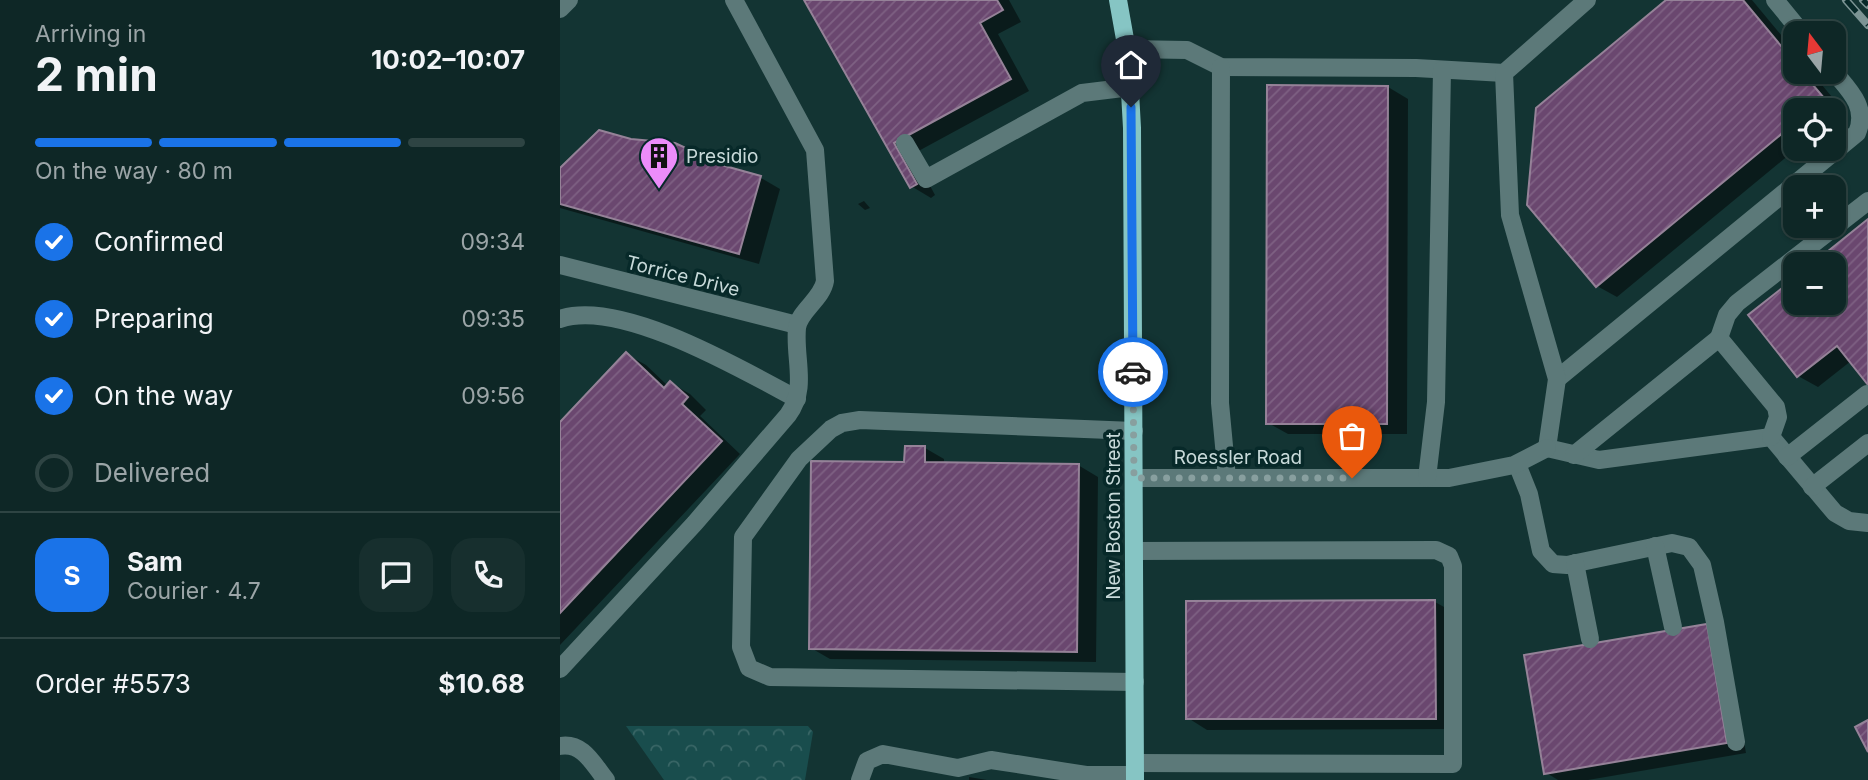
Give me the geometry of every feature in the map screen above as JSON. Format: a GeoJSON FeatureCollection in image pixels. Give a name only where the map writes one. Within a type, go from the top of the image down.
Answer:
{"type":"FeatureCollection","features":[{"type":"Feature","properties":{"kind":"main road","name":"New Boston Street"},"geometry":{"type":"LineString","coordinates":[[1121,1],[1130,87],[1135,773]]}},
{"type":"Feature","properties":{"kind":"street"},"geometry":{"type":"LineString","coordinates":[[560,9],[569,0]]}},
{"type":"Feature","properties":{"kind":"street"},"geometry":{"type":"LineString","coordinates":[[560,669],[695,523],[788,415],[797,399],[800,381],[797,325],[825,284],[816,156],[811,140],[734,0]]}},
{"type":"Feature","properties":{"kind":"street"},"geometry":{"type":"LineString","coordinates":[[1127,49],[1187,50],[1221,67],[1442,69],[1504,73],[1587,0]]}},
{"type":"Feature","properties":{"kind":"street"},"geometry":{"type":"LineString","coordinates":[[1775,0],[1792,21]]}},
{"type":"Feature","properties":{"kind":"street"},"geometry":{"type":"LineString","coordinates":[[1221,67],[1220,403],[1227,478]]}},
{"type":"Feature","properties":{"kind":"street"},"geometry":{"type":"LineString","coordinates":[[1427,478],[1436,402],[1442,69]]}},
{"type":"Feature","properties":{"kind":"street"},"geometry":{"type":"LineString","coordinates":[[1504,73],[1509,209],[1557,379],[1547,448],[1605,459],[1770,437]]}},
{"type":"Feature","properties":{"kind":"street"},"geometry":{"type":"LineString","coordinates":[[1557,379],[1857,133],[1863,118],[1862,108],[1843,84]]}},
{"type":"Feature","properties":{"kind":"street"},"geometry":{"type":"LineString","coordinates":[[905,143],[926,179],[1082,93],[1130,87]]}},
{"type":"Feature","properties":{"kind":"street"},"geometry":{"type":"LineString","coordinates":[[1574,455],[1719,338],[1727,315],[1737,303],[1868,201]]}},
{"type":"Feature","properties":{"kind":"street","name":"Torrice Drive"},"geometry":{"type":"LineString","coordinates":[[560,265],[797,325]]}},
{"type":"Feature","properties":{"kind":"street"},"geometry":{"type":"LineString","coordinates":[[560,319],[581,316],[633,323],[721,359],[797,399]]}},
{"type":"Feature","properties":{"kind":"street"},"geometry":{"type":"LineString","coordinates":[[1719,338],[1776,407],[1778,416],[1770,437]]}},
{"type":"Feature","properties":{"kind":"street"},"geometry":{"type":"LineString","coordinates":[[1787,457],[1867,394]]}},
{"type":"Feature","properties":{"kind":"street"},"geometry":{"type":"LineString","coordinates":[[1134,431],[860,419],[836,425],[799,459],[743,537],[741,648],[749,668],[770,677],[1135,682]]}},
{"type":"Feature","properties":{"kind":"street"},"geometry":{"type":"LineString","coordinates":[[1770,437],[1841,517],[1868,523]]}},
{"type":"Feature","properties":{"kind":"street"},"geometry":{"type":"LineString","coordinates":[[1812,487],[1868,443]]}},
{"type":"Feature","properties":{"kind":"street","name":"Roessler Road"},"geometry":{"type":"LineString","coordinates":[[1134,478],[1470,476],[1517,464],[1547,448]]}},
{"type":"Feature","properties":{"kind":"street"},"geometry":{"type":"LineString","coordinates":[[1517,464],[1529,494],[1541,551],[1553,564],[1574,563],[1655,546],[1683,544],[1700,560],[1715,622],[1736,742]]}},
{"type":"Feature","properties":{"kind":"street"},"geometry":{"type":"LineString","coordinates":[[1655,546],[1673,627]]}},
{"type":"Feature","properties":{"kind":"street"},"geometry":{"type":"LineString","coordinates":[[860,780],[867,761],[883,754],[958,768],[995,760],[1086,775],[1453,772],[1453,566],[1444,552],[1134,551]]}},
{"type":"Feature","properties":{"kind":"street"},"geometry":{"type":"LineString","coordinates":[[1574,563],[1590,639]]}},
{"type":"Feature","properties":{"kind":"street"},"geometry":{"type":"LineString","coordinates":[[560,746],[570,744],[581,749],[606,780]]}},
{"type":"Feature","properties":{"kind":"green space"},"geometry":{"type":"Polygon","coordinates":[[[626,726],[808,726],[813,732],[805,780],[664,780],[626,726]]]}},
{"type":"Feature","properties":{"kind":"building"},"geometry":{"type":"Polygon","coordinates":[[[804,0],[997,0],[1003,10],[980,23],[1011,79],[894,143],[917,184],[910,188],[804,0]]]}},
{"type":"Feature","properties":{"kind":"building"},"geometry":{"type":"Polygon","coordinates":[[[1666,0],[1743,0],[1783,48],[1783,84],[1812,84],[1824,98],[1783,98],[1783,133],[1596,287],[1527,205],[1536,108],[1666,0]]]}},
{"type":"Feature","properties":{"kind":"building"},"geometry":{"type":"Polygon","coordinates":[[[1267,85],[1388,86],[1387,424],[1266,424],[1267,85]]]}},
{"type":"Feature","properties":{"kind":"building","name":"Presidio"},"geometry":{"type":"Polygon","coordinates":[[[599,130],[631,139],[675,143],[725,166],[761,176],[739,254],[560,204],[560,168],[599,130]]]}},
{"type":"Feature","properties":{"kind":"building"},"geometry":{"type":"Polygon","coordinates":[[[1868,219],[1868,385],[1837,346],[1797,377],[1748,315],[1783,287],[1783,315],[1846,315],[1846,252],[1827,252],[1868,219]]]}},
{"type":"Feature","properties":{"kind":"building"},"geometry":{"type":"Polygon","coordinates":[[[626,352],[664,388],[670,381],[688,397],[682,404],[722,441],[560,613],[560,422],[626,352]]]}},
{"type":"Feature","properties":{"kind":"building"},"geometry":{"type":"Polygon","coordinates":[[[905,446],[925,446],[925,462],[1079,464],[1077,652],[809,649],[811,461],[904,462],[905,446]]]}},
{"type":"Feature","properties":{"kind":"building"},"geometry":{"type":"Polygon","coordinates":[[[1435,600],[1436,719],[1186,719],[1186,601],[1435,600]]]}},
{"type":"Feature","properties":{"kind":"building"},"geometry":{"type":"Polygon","coordinates":[[[1707,624],[1727,743],[1544,774],[1524,655],[1707,624]]]}},
{"type":"Feature","properties":{"kind":"building"},"geometry":{"type":"Polygon","coordinates":[[[1868,720],[1868,752],[1855,727],[1868,720]]]}},
{"type":"Feature","properties":{"kind":"railway"},"geometry":{"type":"LineString","coordinates":[[1846,0],[1868,25]]}},
{"type":"Feature","properties":{"kind":"railway"},"geometry":{"type":"LineString","coordinates":[[1863,0],[1868,5]]}},
{"type":"Feature","properties":{"kind":"way so far"},"geometry":{"type":"LineString","coordinates":[[1133,372],[1134,478],[1352,478]]}},
{"type":"Feature","properties":{"kind":"place","name":"Presidio"},"geometry":{"type":"Point","coordinates":[659,190]}},
{"type":"Feature","properties":{"kind":"route"},"geometry":{"type":"LineString","coordinates":[[1131,107],[1133,372]]}}]}
